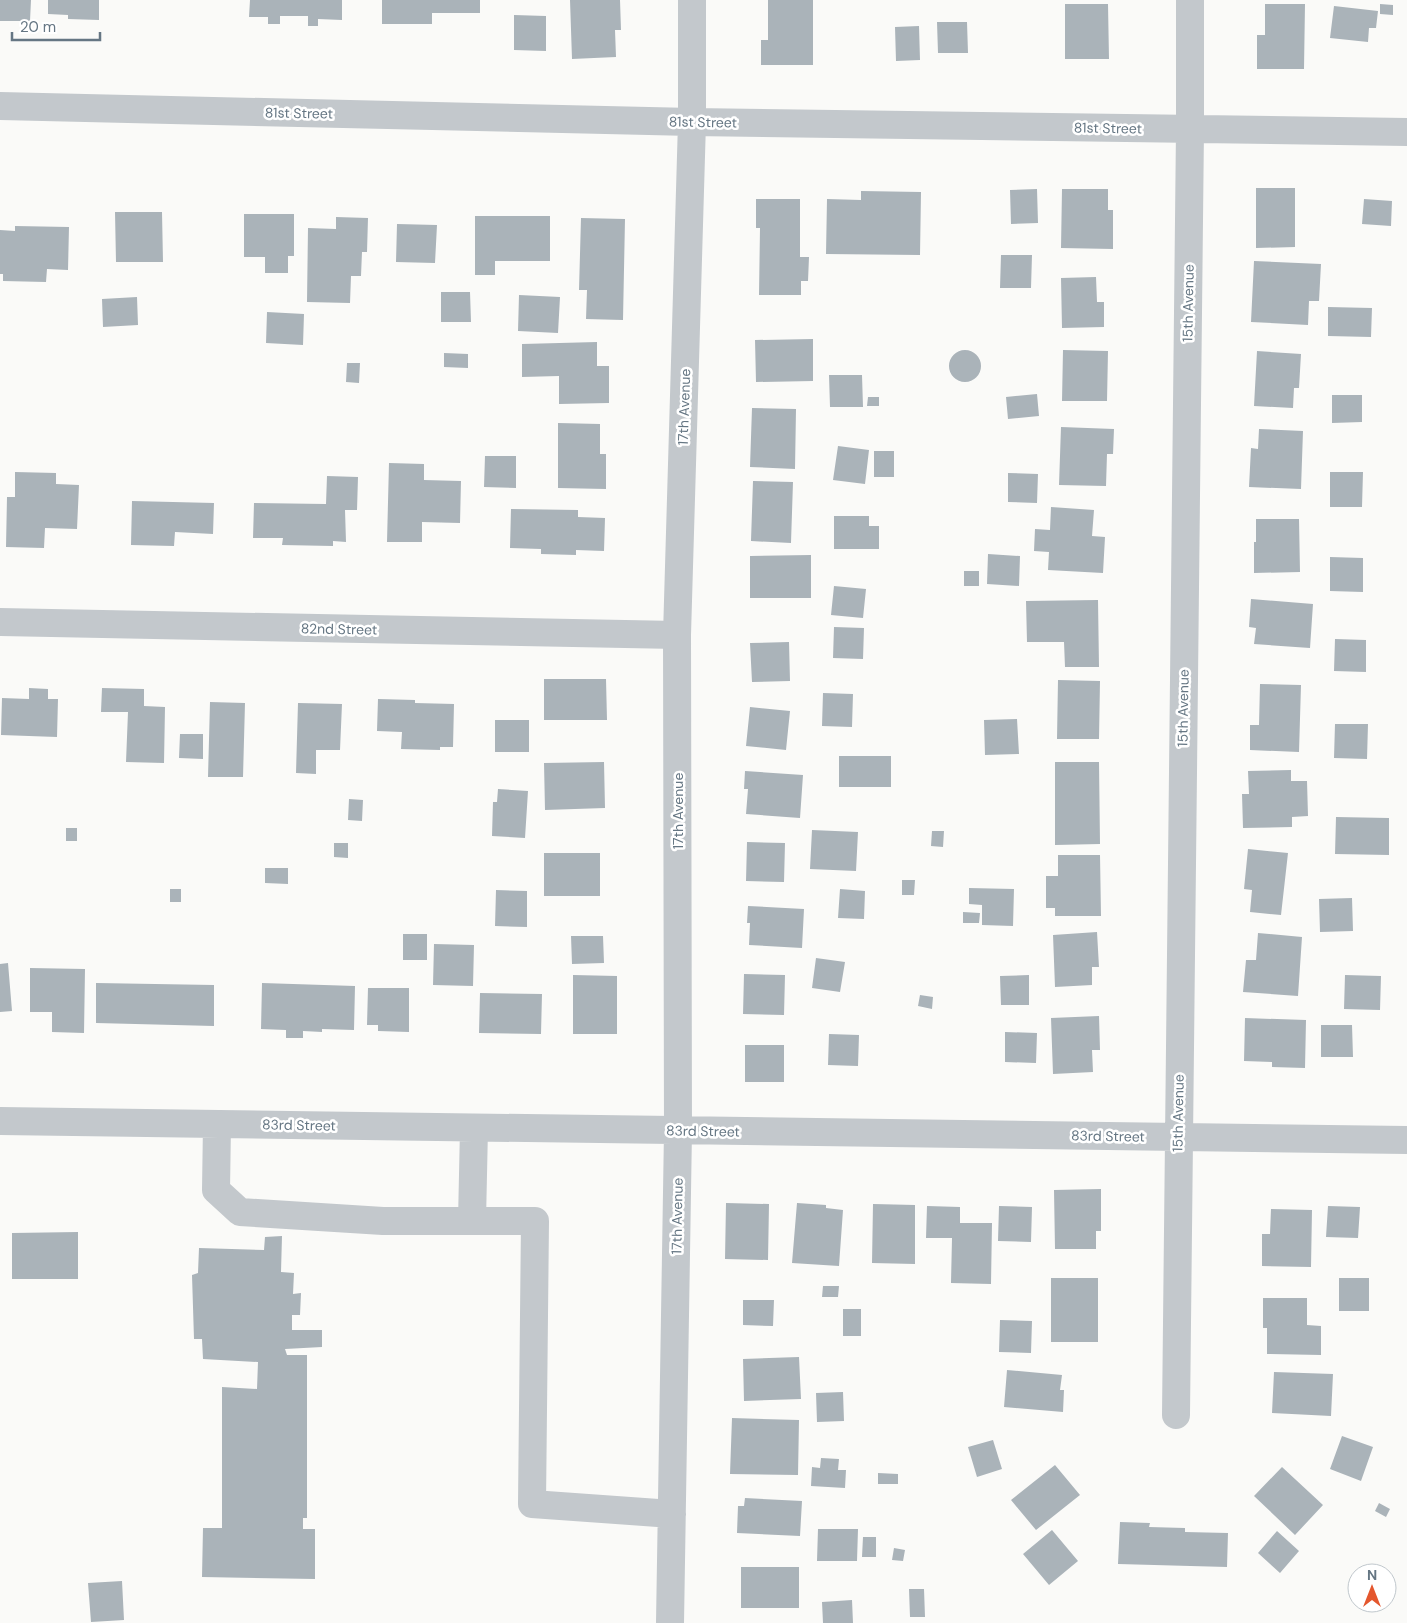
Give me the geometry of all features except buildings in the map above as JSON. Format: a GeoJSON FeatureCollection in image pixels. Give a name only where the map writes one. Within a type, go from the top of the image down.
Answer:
{"type":"FeatureCollection","features":[{"type":"Feature","properties":{"kind":"street","name":"17th Avenue"},"geometry":{"type":"LineString","coordinates":[[670,1623],[678,1130],[677,635],[692,122],[692,0]]}},
{"type":"Feature","properties":{"kind":"street","name":"15th Avenue"},"geometry":{"type":"LineString","coordinates":[[1176,1415],[1190,0]]}},
{"type":"Feature","properties":{"kind":"street","name":"81st Street"},"geometry":{"type":"LineString","coordinates":[[0,106],[692,122],[1407,132]]}},
{"type":"Feature","properties":{"kind":"street","name":"82nd Street"},"geometry":{"type":"LineString","coordinates":[[0,622],[677,635]]}},
{"type":"Feature","properties":{"kind":"street","name":"83rd Street"},"geometry":{"type":"LineString","coordinates":[[0,1121],[1407,1140]]}},
{"type":"Feature","properties":{"kind":"street"},"geometry":{"type":"LineString","coordinates":[[217,1124],[216,1190],[240,1212],[383,1221],[535,1221],[532,1504],[672,1514]]}},
{"type":"Feature","properties":{"kind":"street"},"geometry":{"type":"LineString","coordinates":[[472,1221],[474,1128]]}}]}
